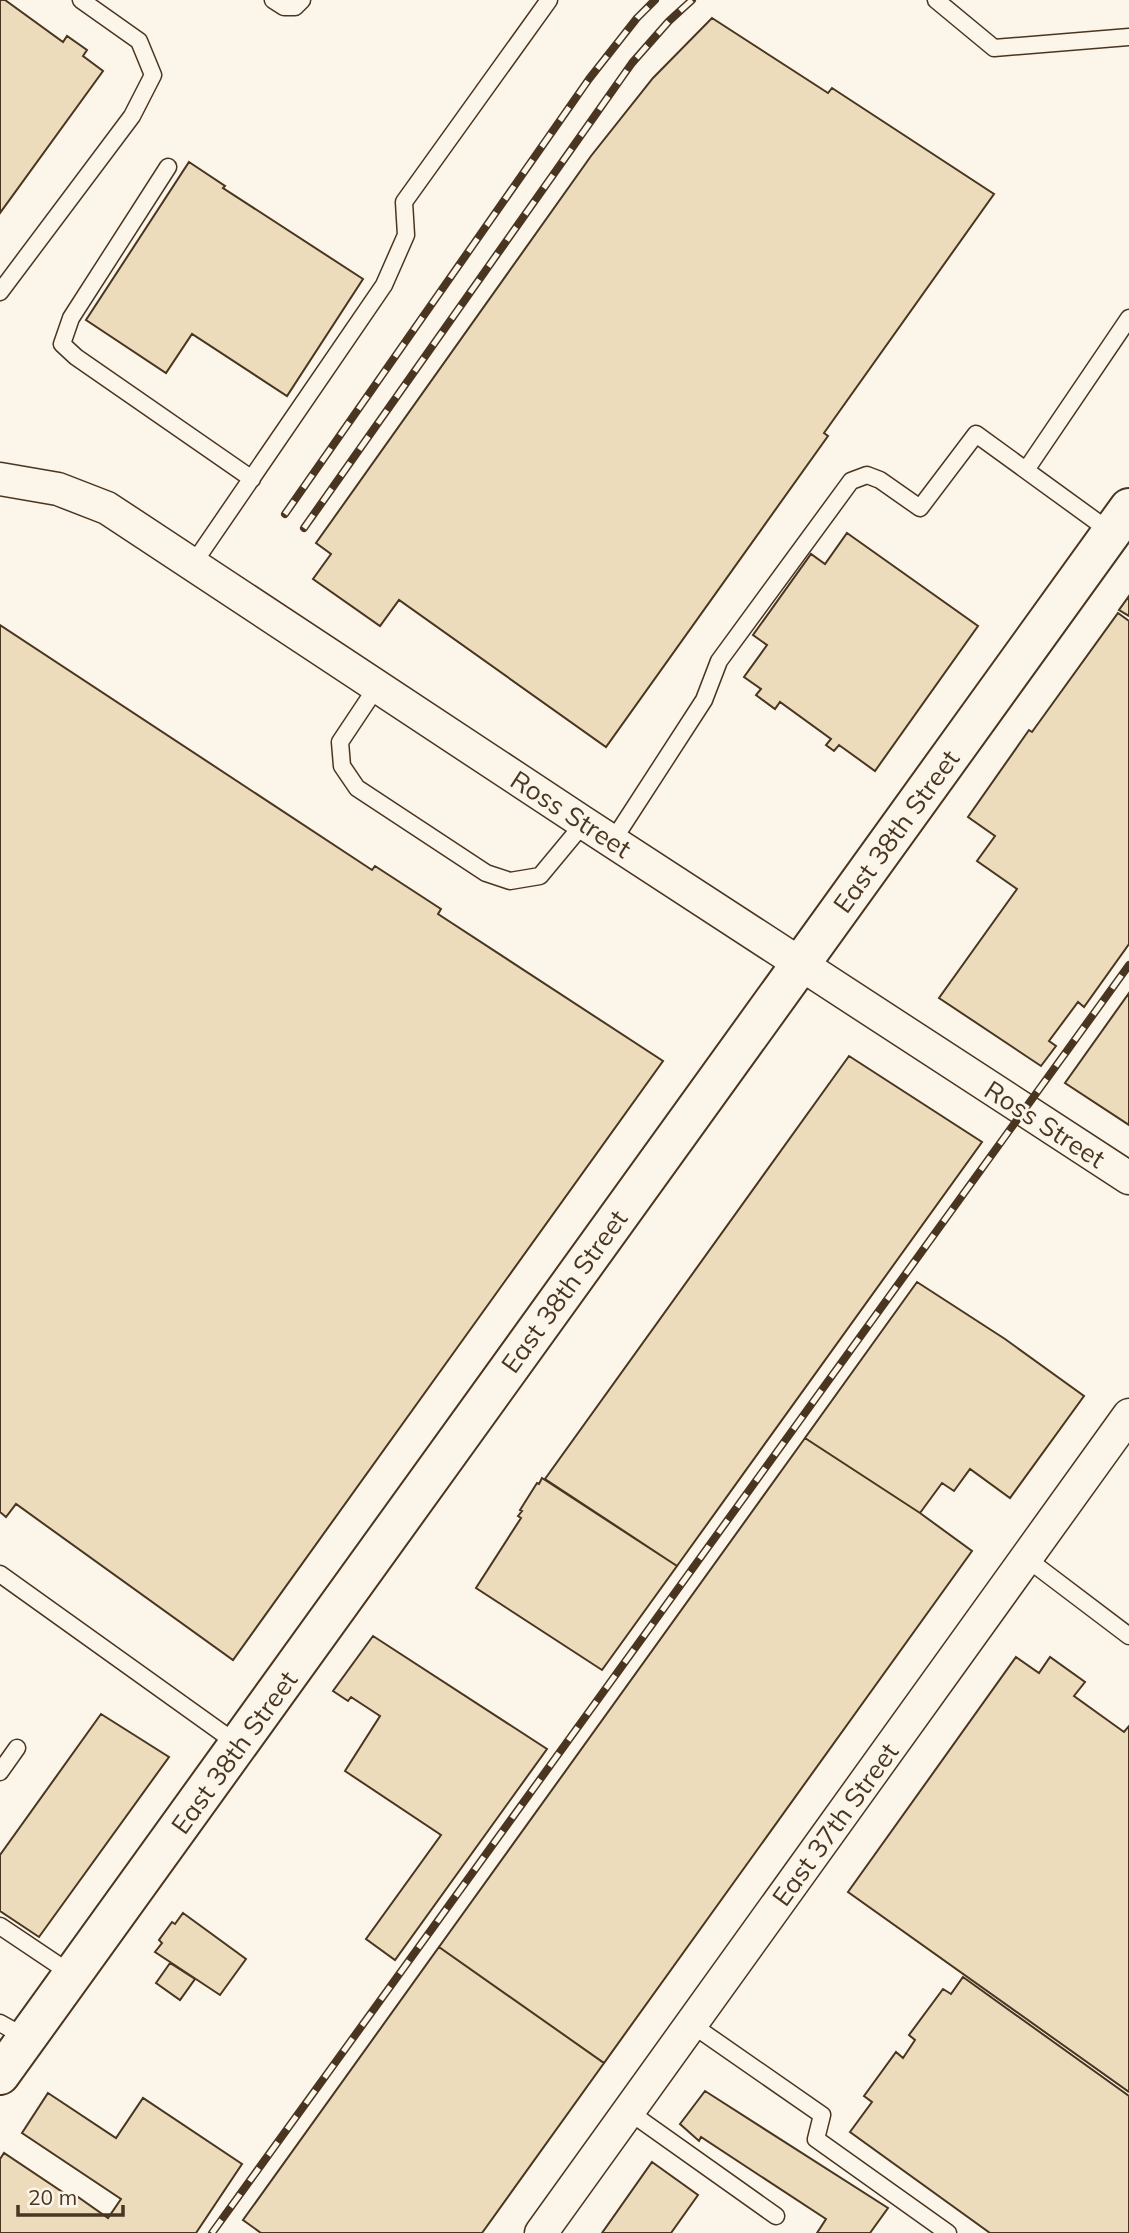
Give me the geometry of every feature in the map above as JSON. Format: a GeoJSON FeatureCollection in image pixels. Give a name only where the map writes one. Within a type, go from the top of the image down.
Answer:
{"type":"FeatureCollection","features":[{"type":"Feature","properties":{"kind":"street","name":"Ross Street"},"geometry":{"type":"LineString","coordinates":[[0,480],[58,489],[92,501],[193,564],[612,842],[1129,1178]]}},
{"type":"Feature","properties":{"kind":"street","name":"East 38th Street"},"geometry":{"type":"LineString","coordinates":[[0,2075],[13,2031],[73,1975],[1120,520]]}},
{"type":"Feature","properties":{"kind":"street","name":"East 37th Street"},"geometry":{"type":"LineString","coordinates":[[541,2233],[1129,1415]]}},
{"type":"Feature","properties":{"kind":"lane"},"geometry":{"type":"LineString","coordinates":[[0,292],[132,116],[153,75],[139,41],[81,0]]}},
{"type":"Feature","properties":{"kind":"lane"},"geometry":{"type":"LineString","coordinates":[[273,0],[285,7],[295,7],[302,0]]}},
{"type":"Feature","properties":{"kind":"lane"},"geometry":{"type":"LineString","coordinates":[[193,564],[384,285],[406,235],[404,202],[549,0]]}},
{"type":"Feature","properties":{"kind":"lane"},"geometry":{"type":"LineString","coordinates":[[936,0],[994,48],[1129,37]]}},
{"type":"Feature","properties":{"kind":"lane"},"geometry":{"type":"LineString","coordinates":[[167,167],[71,318],[62,344],[76,357],[252,478]]}},
{"type":"Feature","properties":{"kind":"lane"},"geometry":{"type":"LineString","coordinates":[[1026,470],[1129,318]]}},
{"type":"Feature","properties":{"kind":"lane"},"geometry":{"type":"LineString","coordinates":[[612,842],[704,700],[719,661],[851,481],[867,475],[880,480],[920,508],[976,434],[1026,470],[1120,520]]}},
{"type":"Feature","properties":{"kind":"lane"},"geometry":{"type":"LineString","coordinates":[[378,685],[340,741],[342,766],[357,788],[486,873],[510,881],[541,876],[584,823]]}},
{"type":"Feature","properties":{"kind":"lane"},"geometry":{"type":"LineString","coordinates":[[1026,1558],[1129,1636]]}},
{"type":"Feature","properties":{"kind":"lane"},"geometry":{"type":"LineString","coordinates":[[0,1574],[239,1745]]}},
{"type":"Feature","properties":{"kind":"lane"},"geometry":{"type":"LineString","coordinates":[[0,1772],[17,1748]]}},
{"type":"Feature","properties":{"kind":"lane"},"geometry":{"type":"LineString","coordinates":[[0,1926],[73,1975]]}},
{"type":"Feature","properties":{"kind":"lane"},"geometry":{"type":"LineString","coordinates":[[691,2024],[822,2115],[816,2139],[948,2233]]}},
{"type":"Feature","properties":{"kind":"lane"},"geometry":{"type":"LineString","coordinates":[[628,2111],[776,2216]]}},
{"type":"Feature","properties":{"kind":"building"},"geometry":{"type":"Polygon","coordinates":[[[0,0],[5,0],[63,42],[67,36],[87,50],[83,56],[103,71],[0,213],[0,0]]]}},
{"type":"Feature","properties":{"kind":"building"},"geometry":{"type":"Polygon","coordinates":[[[712,18],[828,93],[832,88],[994,194],[824,433],[828,436],[606,747],[399,600],[380,626],[313,579],[331,554],[316,543],[591,156],[653,78],[712,18]]]}},
{"type":"Feature","properties":{"kind":"building"},"geometry":{"type":"Polygon","coordinates":[[[189,162],[225,186],[223,188],[363,279],[287,396],[192,334],[166,373],[86,320],[189,162]]]}},
{"type":"Feature","properties":{"kind":"building"},"geometry":{"type":"Polygon","coordinates":[[[847,533],[978,626],[875,771],[839,745],[834,751],[826,745],[831,739],[780,702],[775,709],[756,695],[761,689],[744,677],[767,645],[753,635],[811,554],[825,564],[847,533]]]}},
{"type":"Feature","properties":{"kind":"building"},"geometry":{"type":"Polygon","coordinates":[[[1129,596],[1129,616],[1119,610],[1129,596]]]}},
{"type":"Feature","properties":{"kind":"building"},"geometry":{"type":"Polygon","coordinates":[[[1118,613],[1129,621],[1129,944],[1084,1007],[1078,1002],[1049,1041],[1056,1046],[1041,1066],[939,998],[1017,889],[977,861],[995,836],[968,817],[1029,730],[1032,732],[1118,613]]]}},
{"type":"Feature","properties":{"kind":"building"},"geometry":{"type":"Polygon","coordinates":[[[0,625],[372,870],[375,866],[441,909],[438,914],[663,1061],[233,1660],[16,1504],[6,1517],[0,1512],[0,625]]]}},
{"type":"Feature","properties":{"kind":"building"},"geometry":{"type":"Polygon","coordinates":[[[1129,993],[1129,1125],[1065,1083],[1129,993]]]}},
{"type":"Feature","properties":{"kind":"building"},"geometry":{"type":"Polygon","coordinates":[[[849,1056],[982,1142],[677,1566],[545,1479],[849,1056]]]}},
{"type":"Feature","properties":{"kind":"building"},"geometry":{"type":"Polygon","coordinates":[[[917,1282],[1005,1339],[1084,1396],[1010,1498],[970,1469],[954,1491],[942,1483],[920,1513],[805,1438],[917,1282]]]}},
{"type":"Feature","properties":{"kind":"building"},"geometry":{"type":"Polygon","coordinates":[[[805,1438],[920,1513],[972,1551],[604,2063],[439,1947],[805,1438]]]}},
{"type":"Feature","properties":{"kind":"building"},"geometry":{"type":"Polygon","coordinates":[[[542,1478],[677,1566],[602,1670],[476,1588],[521,1518],[518,1516],[522,1511],[520,1510],[542,1478]]]}},
{"type":"Feature","properties":{"kind":"building"},"geometry":{"type":"Polygon","coordinates":[[[373,1636],[547,1749],[395,1960],[366,1939],[441,1835],[345,1771],[380,1716],[351,1697],[348,1701],[333,1691],[373,1636]]]}},
{"type":"Feature","properties":{"kind":"building"},"geometry":{"type":"Polygon","coordinates":[[[1016,1657],[1039,1673],[1050,1657],[1085,1682],[1074,1696],[1124,1732],[1129,1726],[1129,2092],[848,1892],[1016,1657]]]}},
{"type":"Feature","properties":{"kind":"building"},"geometry":{"type":"Polygon","coordinates":[[[101,1714],[169,1757],[39,1937],[0,1911],[0,1855],[101,1714]]]}},
{"type":"Feature","properties":{"kind":"building"},"geometry":{"type":"Polygon","coordinates":[[[183,1913],[246,1959],[220,1995],[155,1952],[162,1943],[159,1940],[172,1922],[175,1924],[183,1913]]]}},
{"type":"Feature","properties":{"kind":"building"},"geometry":{"type":"Polygon","coordinates":[[[439,1947],[604,2063],[482,2233],[261,2233],[243,2220],[439,1947]]]}},
{"type":"Feature","properties":{"kind":"building"},"geometry":{"type":"Polygon","coordinates":[[[170,1963],[195,1979],[180,2000],[156,1983],[170,1963]]]}},
{"type":"Feature","properties":{"kind":"building"},"geometry":{"type":"Polygon","coordinates":[[[963,1977],[1129,2096],[1129,2233],[990,2233],[850,2132],[872,2102],[864,2096],[896,2052],[903,2058],[915,2040],[909,2035],[943,1989],[951,1994],[963,1977]]]}},
{"type":"Feature","properties":{"kind":"building"},"geometry":{"type":"Polygon","coordinates":[[[705,2091],[888,2208],[870,2233],[817,2233],[826,2219],[701,2137],[699,2141],[680,2124],[705,2091]]]}},
{"type":"Feature","properties":{"kind":"building"},"geometry":{"type":"Polygon","coordinates":[[[48,2093],[116,2138],[143,2098],[242,2164],[196,2233],[0,2233],[0,2159],[4,2153],[76,2201],[78,2197],[108,2218],[121,2199],[22,2133],[48,2093]]]}},
{"type":"Feature","properties":{"kind":"building"},"geometry":{"type":"Polygon","coordinates":[[[652,2162],[698,2195],[671,2233],[602,2233],[652,2162]]]}},
{"type":"Feature","properties":{"kind":"railway"},"geometry":{"type":"LineString","coordinates":[[285,514],[589,79],[637,18],[655,0]]}},
{"type":"Feature","properties":{"kind":"railway"},"geometry":{"type":"LineString","coordinates":[[304,528],[632,63],[669,21],[692,0]]}},
{"type":"Feature","properties":{"kind":"railway"},"geometry":{"type":"LineString","coordinates":[[212,2233],[1129,965]]}}]}
